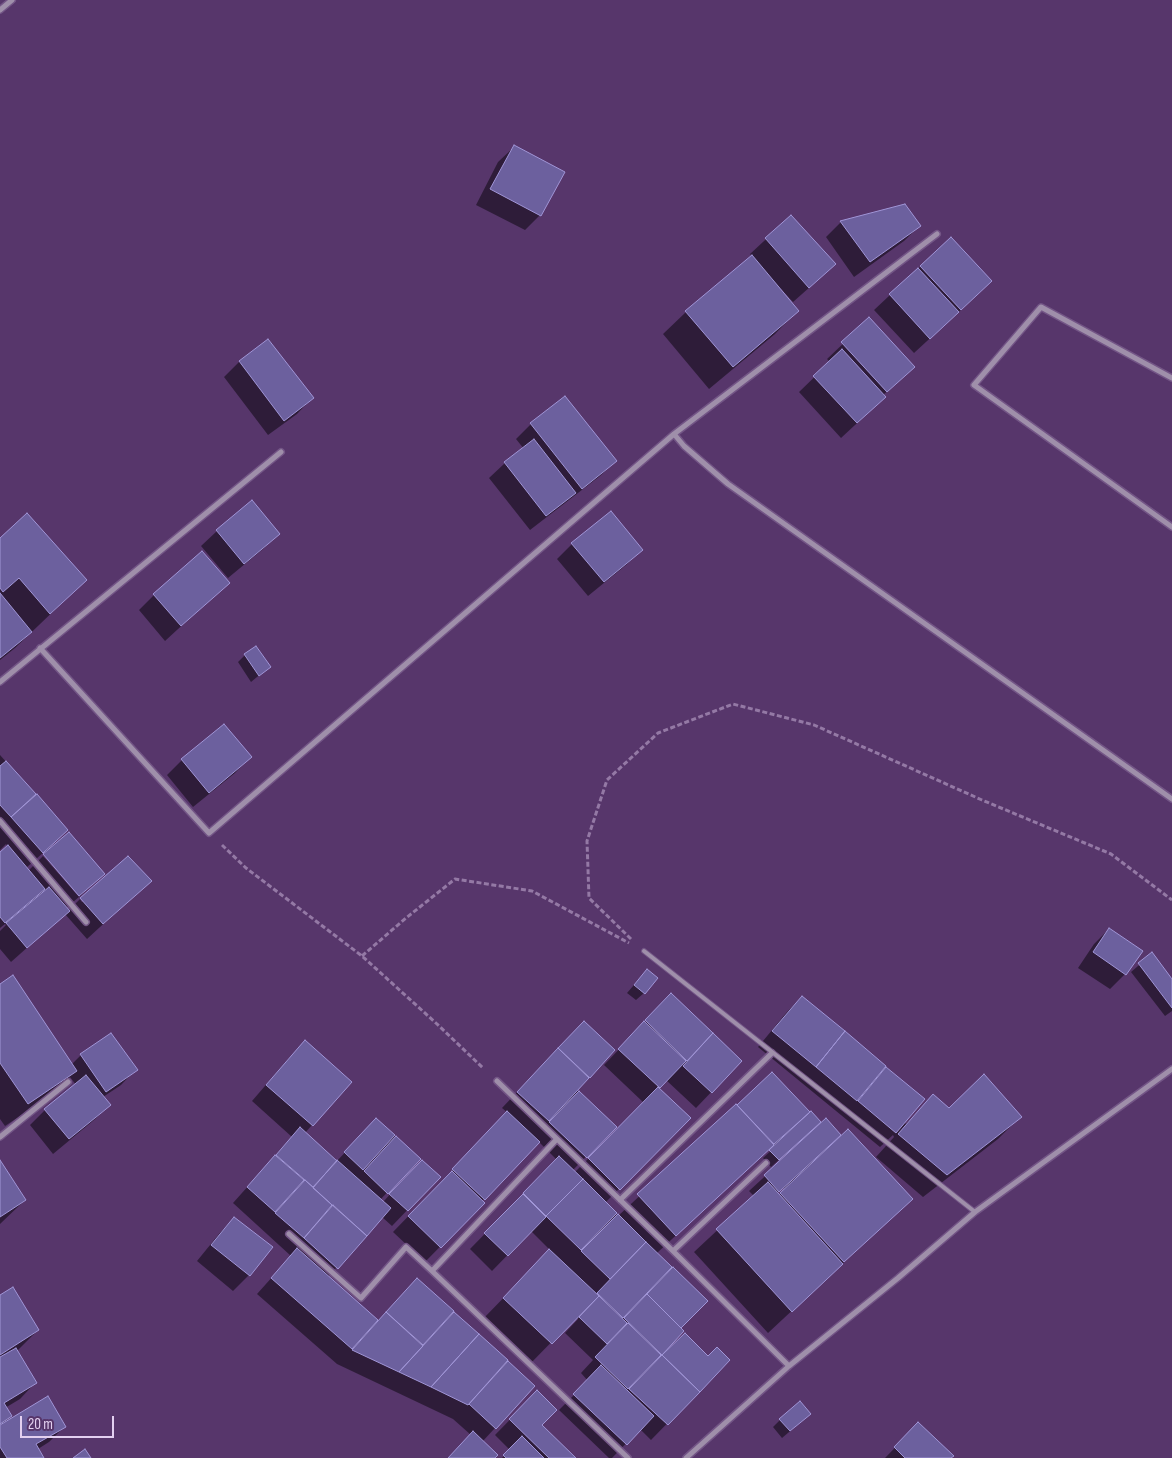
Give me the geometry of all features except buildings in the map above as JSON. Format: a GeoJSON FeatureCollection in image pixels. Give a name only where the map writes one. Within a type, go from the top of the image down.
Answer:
{"type":"FeatureCollection","features":[{"type":"Feature","properties":{"kind":"street"},"geometry":{"type":"LineString","coordinates":[[0,10],[12,0]]}},
{"type":"Feature","properties":{"kind":"street"},"geometry":{"type":"LineString","coordinates":[[40,648],[209,833],[674,434],[937,234]]}},
{"type":"Feature","properties":{"kind":"street"},"geometry":{"type":"LineString","coordinates":[[1172,378],[1041,307],[974,385],[1172,527]]}},
{"type":"Feature","properties":{"kind":"street"},"geometry":{"type":"LineString","coordinates":[[674,434],[684,446],[728,484],[1172,799]]}},
{"type":"Feature","properties":{"kind":"street"},"geometry":{"type":"LineString","coordinates":[[0,682],[282,452]]}},
{"type":"Feature","properties":{"kind":"street"},"geometry":{"type":"LineString","coordinates":[[0,821],[86,922]]}},
{"type":"Feature","properties":{"kind":"street"},"geometry":{"type":"LineString","coordinates":[[620,1200],[772,1053]]}},
{"type":"Feature","properties":{"kind":"street"},"geometry":{"type":"LineString","coordinates":[[686,1458],[789,1366],[898,1278],[975,1212],[1172,1069]]}},
{"type":"Feature","properties":{"kind":"street"},"geometry":{"type":"LineString","coordinates":[[496,1081],[673,1251],[789,1366]]}},
{"type":"Feature","properties":{"kind":"street"},"geometry":{"type":"LineString","coordinates":[[0,1137],[68,1082]]}},
{"type":"Feature","properties":{"kind":"street"},"geometry":{"type":"LineString","coordinates":[[432,1271],[556,1140]]}},
{"type":"Feature","properties":{"kind":"street"},"geometry":{"type":"LineString","coordinates":[[673,1251],[766,1163]]}},
{"type":"Feature","properties":{"kind":"street"},"geometry":{"type":"LineString","coordinates":[[289,1234],[361,1298],[406,1247],[628,1458]]}},
{"type":"Feature","properties":{"kind":"lane"},"geometry":{"type":"LineString","coordinates":[[644,951],[975,1212]]}},
{"type":"Feature","properties":{"kind":"path"},"geometry":{"type":"LineString","coordinates":[[644,951],[589,898],[586,841],[606,780],[658,733],[733,704],[814,725],[982,800],[1111,854],[1172,900]]}},
{"type":"Feature","properties":{"kind":"path"},"geometry":{"type":"LineString","coordinates":[[209,833],[246,868],[362,956],[438,1024],[496,1081]]}},
{"type":"Feature","properties":{"kind":"path"},"geometry":{"type":"LineString","coordinates":[[362,956],[455,879],[532,891],[644,951]]}}]}
